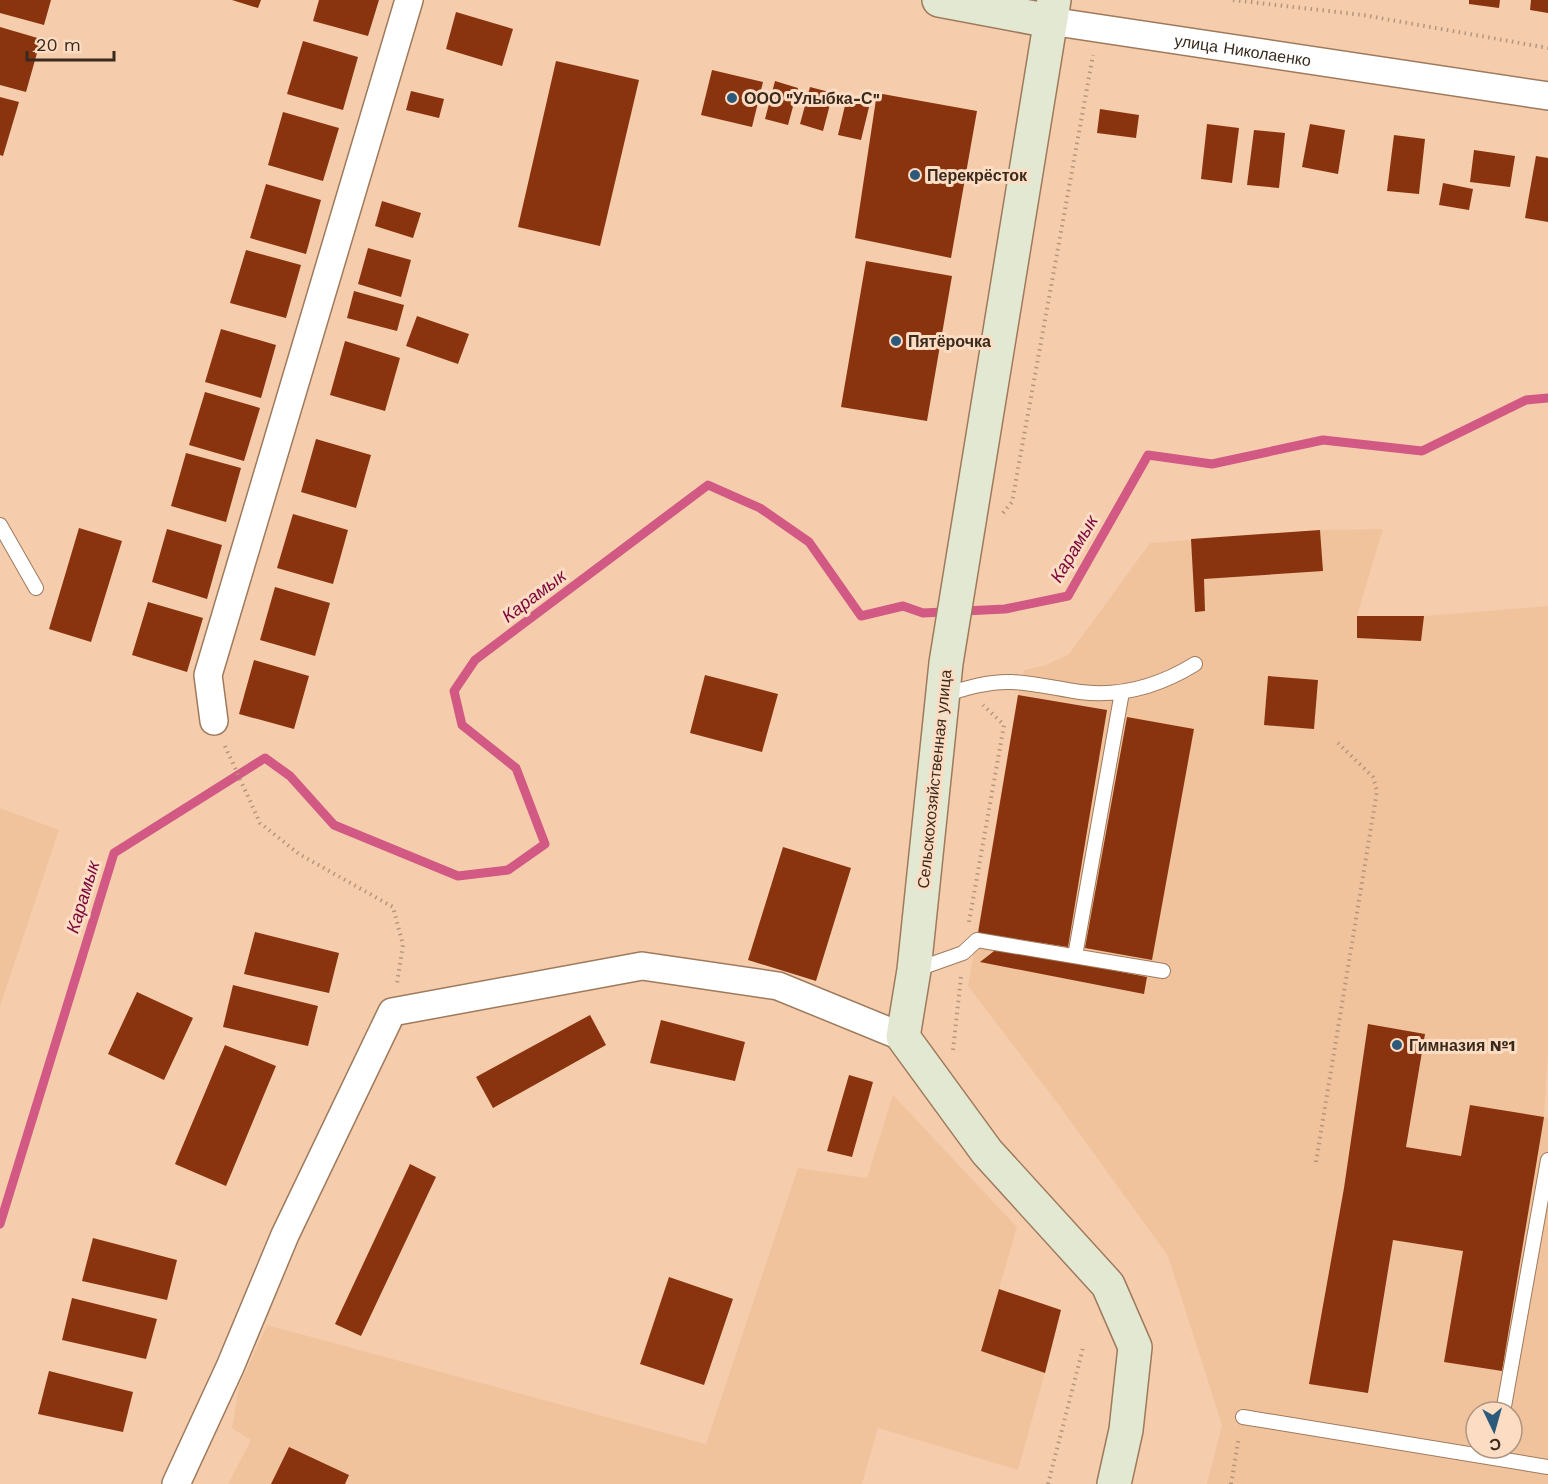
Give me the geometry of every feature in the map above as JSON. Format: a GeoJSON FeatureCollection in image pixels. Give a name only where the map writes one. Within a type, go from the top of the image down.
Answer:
{"type":"FeatureCollection","features":[{"type":"Feature","properties":{"kind":"main road","name":"улица Николаенко"},"geometry":{"type":"LineString","coordinates":[[939,0],[1052,10]]}},
{"type":"Feature","properties":{"kind":"main road","name":"Сельскохозяйственная улица"},"geometry":{"type":"LineString","coordinates":[[903,1037],[914,970],[951,682],[966,532],[1052,10]]}},
{"type":"Feature","properties":{"kind":"main road"},"geometry":{"type":"LineString","coordinates":[[903,1037],[987,1152],[1108,1285],[1135,1347],[1126,1430],[1114,1484]]}},
{"type":"Feature","properties":{"kind":"street"},"geometry":{"type":"LineString","coordinates":[[214,721],[208,675],[409,0]]}},
{"type":"Feature","properties":{"kind":"street","name":"улица Николаенко"},"geometry":{"type":"LineString","coordinates":[[1052,10],[1097,28],[1548,96]]}},
{"type":"Feature","properties":{"kind":"street"},"geometry":{"type":"LineString","coordinates":[[176,1484],[230,1367],[285,1235],[392,1012],[642,966],[778,986],[903,1037]]}},
{"type":"Feature","properties":{"kind":"lane"},"geometry":{"type":"LineString","coordinates":[[0,525],[36,588]]}},
{"type":"Feature","properties":{"kind":"lane"},"geometry":{"type":"LineString","coordinates":[[951,682],[1012,682],[1084,692],[1122,692],[1175,676],[1195,664]]}},
{"type":"Feature","properties":{"kind":"lane"},"geometry":{"type":"LineString","coordinates":[[1075,956],[1122,692]]}},
{"type":"Feature","properties":{"kind":"lane"},"geometry":{"type":"LineString","coordinates":[[914,970],[963,953],[977,940],[1163,972]]}},
{"type":"Feature","properties":{"kind":"lane"},"geometry":{"type":"LineString","coordinates":[[1505,1400],[1548,1160]]}},
{"type":"Feature","properties":{"kind":"lane"},"geometry":{"type":"LineString","coordinates":[[1243,1417],[1464,1448]]}},
{"type":"Feature","properties":{"kind":"lane"},"geometry":{"type":"LineString","coordinates":[[1522,1460],[1548,1467]]}},
{"type":"Feature","properties":{"kind":"path"},"geometry":{"type":"LineString","coordinates":[[1233,0],[1364,15],[1548,48]]}},
{"type":"Feature","properties":{"kind":"path"},"geometry":{"type":"LineString","coordinates":[[996,521],[1012,502],[1097,28]]}},
{"type":"Feature","properties":{"kind":"path"},"geometry":{"type":"LineString","coordinates":[[930,1075],[957,1067],[952,1047],[959,1016],[963,953],[1004,725],[951,682]]}},
{"type":"Feature","properties":{"kind":"path"},"geometry":{"type":"LineString","coordinates":[[214,721],[260,824],[299,854],[393,907],[404,945],[392,1012]]}},
{"type":"Feature","properties":{"kind":"path"},"geometry":{"type":"LineString","coordinates":[[1316,1162],[1377,791],[1373,777],[1338,743]]}},
{"type":"Feature","properties":{"kind":"path"},"geometry":{"type":"LineString","coordinates":[[1048,1484],[1083,1348]]}},
{"type":"Feature","properties":{"kind":"path"},"geometry":{"type":"LineString","coordinates":[[1232,1484],[1243,1417]]}},
{"type":"Feature","properties":{"kind":"shaded area","name":"Гимназия №1"},"geometry":{"type":"Polygon","coordinates":[[[1383,529],[1357,616],[1424,616],[1548,606],[1548,1054],[1544,1117],[1548,1118],[1548,1484],[1207,1484],[1222,1425],[1168,1256],[1058,1104],[968,986],[1024,670],[1046,665],[1069,654],[1150,543],[1320,530],[1383,529]]]}},
{"type":"Feature","properties":{"kind":"shaded area"},"geometry":{"type":"Polygon","coordinates":[[[0,808],[59,830],[0,1006],[0,808]]]}},
{"type":"Feature","properties":{"kind":"shaded area"},"geometry":{"type":"Polygon","coordinates":[[[893,1095],[1017,1227],[981,1351],[1045,1373],[1018,1470],[878,1428],[862,1484],[228,1484],[251,1440],[232,1428],[239,1386],[267,1325],[706,1444],[798,1168],[867,1178],[893,1095]]]}},
{"type":"Feature","properties":{"kind":"building"},"geometry":{"type":"Polygon","coordinates":[[[0,0],[51,0],[44,25],[0,13],[0,0]]]}},
{"type":"Feature","properties":{"kind":"building"},"geometry":{"type":"Polygon","coordinates":[[[232,0],[261,0],[258,8],[232,0]]]}},
{"type":"Feature","properties":{"kind":"building"},"geometry":{"type":"Polygon","coordinates":[[[319,0],[379,0],[368,36],[313,21],[319,0]]]}},
{"type":"Feature","properties":{"kind":"building"},"geometry":{"type":"Polygon","coordinates":[[[1469,0],[1500,0],[1499,8],[1469,4],[1469,0]]]}},
{"type":"Feature","properties":{"kind":"building"},"geometry":{"type":"Polygon","coordinates":[[[1531,0],[1548,0],[1548,13],[1530,10],[1531,0]]]}},
{"type":"Feature","properties":{"kind":"building"},"geometry":{"type":"Polygon","coordinates":[[[456,12],[513,29],[502,66],[446,49],[456,12]]]}},
{"type":"Feature","properties":{"kind":"building"},"geometry":{"type":"Polygon","coordinates":[[[0,27],[41,39],[26,92],[0,85],[0,27]]]}},
{"type":"Feature","properties":{"kind":"building"},"geometry":{"type":"Polygon","coordinates":[[[303,41],[358,57],[343,110],[287,94],[303,41]]]}},
{"type":"Feature","properties":{"kind":"building"},"geometry":{"type":"Polygon","coordinates":[[[556,61],[639,80],[600,246],[518,227],[556,61]]]}},
{"type":"Feature","properties":{"kind":"building","name":"ООО \"Улыбка-С\""},"geometry":{"type":"Polygon","coordinates":[[[712,70],[763,82],[752,127],[701,115],[712,70]]]}},
{"type":"Feature","properties":{"kind":"building"},"geometry":{"type":"Polygon","coordinates":[[[775,81],[798,88],[788,125],[765,119],[775,81]]]}},
{"type":"Feature","properties":{"kind":"building"},"geometry":{"type":"Polygon","coordinates":[[[810,87],[833,93],[823,131],[800,124],[810,87]]]}},
{"type":"Feature","properties":{"kind":"building"},"geometry":{"type":"Polygon","coordinates":[[[411,91],[444,99],[439,118],[406,110],[411,91]]]}},
{"type":"Feature","properties":{"kind":"building","name":"Перекрёсток"},"geometry":{"type":"Polygon","coordinates":[[[877,93],[977,111],[951,258],[855,238],[877,93]]]}},
{"type":"Feature","properties":{"kind":"building"},"geometry":{"type":"Polygon","coordinates":[[[0,97],[19,102],[3,156],[0,155],[0,97]]]}},
{"type":"Feature","properties":{"kind":"building"},"geometry":{"type":"Polygon","coordinates":[[[847,97],[870,103],[861,140],[838,135],[847,97]]]}},
{"type":"Feature","properties":{"kind":"building"},"geometry":{"type":"Polygon","coordinates":[[[1100,109],[1139,115],[1136,138],[1097,133],[1100,109]]]}},
{"type":"Feature","properties":{"kind":"building"},"geometry":{"type":"Polygon","coordinates":[[[283,112],[339,128],[323,181],[268,165],[283,112]]]}},
{"type":"Feature","properties":{"kind":"building"},"geometry":{"type":"Polygon","coordinates":[[[1207,124],[1239,128],[1232,183],[1201,179],[1207,124]]]}},
{"type":"Feature","properties":{"kind":"building"},"geometry":{"type":"Polygon","coordinates":[[[1310,124],[1345,130],[1338,174],[1302,167],[1310,124]]]}},
{"type":"Feature","properties":{"kind":"building"},"geometry":{"type":"Polygon","coordinates":[[[1254,130],[1285,133],[1279,188],[1247,185],[1254,130]]]}},
{"type":"Feature","properties":{"kind":"building"},"geometry":{"type":"Polygon","coordinates":[[[1394,135],[1425,139],[1419,194],[1387,191],[1394,135]]]}},
{"type":"Feature","properties":{"kind":"building"},"geometry":{"type":"Polygon","coordinates":[[[1474,150],[1515,156],[1510,187],[1470,182],[1474,150]]]}},
{"type":"Feature","properties":{"kind":"building"},"geometry":{"type":"Polygon","coordinates":[[[1536,156],[1548,158],[1548,222],[1525,218],[1536,156]]]}},
{"type":"Feature","properties":{"kind":"building"},"geometry":{"type":"Polygon","coordinates":[[[1443,183],[1473,189],[1469,210],[1439,205],[1443,183]]]}},
{"type":"Feature","properties":{"kind":"building"},"geometry":{"type":"Polygon","coordinates":[[[266,184],[321,200],[306,254],[250,238],[266,184]]]}},
{"type":"Feature","properties":{"kind":"building"},"geometry":{"type":"Polygon","coordinates":[[[382,201],[421,213],[413,238],[375,226],[382,201]]]}},
{"type":"Feature","properties":{"kind":"building"},"geometry":{"type":"Polygon","coordinates":[[[368,248],[411,260],[401,297],[358,284],[368,248]]]}},
{"type":"Feature","properties":{"kind":"building"},"geometry":{"type":"Polygon","coordinates":[[[246,250],[301,265],[286,318],[230,303],[246,250]]]}},
{"type":"Feature","properties":{"kind":"building","name":"Пятёрочка"},"geometry":{"type":"Polygon","coordinates":[[[866,261],[952,276],[927,421],[841,407],[866,261]]]}},
{"type":"Feature","properties":{"kind":"building"},"geometry":{"type":"Polygon","coordinates":[[[354,291],[404,305],[397,331],[347,318],[354,291]]]}},
{"type":"Feature","properties":{"kind":"building"},"geometry":{"type":"Polygon","coordinates":[[[417,316],[469,334],[458,364],[406,346],[417,316]]]}},
{"type":"Feature","properties":{"kind":"building"},"geometry":{"type":"Polygon","coordinates":[[[221,329],[276,345],[261,398],[205,382],[221,329]]]}},
{"type":"Feature","properties":{"kind":"building"},"geometry":{"type":"Polygon","coordinates":[[[345,341],[400,358],[385,411],[330,395],[345,341]]]}},
{"type":"Feature","properties":{"kind":"building"},"geometry":{"type":"Polygon","coordinates":[[[205,392],[260,408],[244,461],[189,445],[205,392]]]}},
{"type":"Feature","properties":{"kind":"building"},"geometry":{"type":"Polygon","coordinates":[[[316,439],[371,455],[356,508],[301,492],[316,439]]]}},
{"type":"Feature","properties":{"kind":"building"},"geometry":{"type":"Polygon","coordinates":[[[186,453],[241,468],[226,522],[171,506],[186,453]]]}},
{"type":"Feature","properties":{"kind":"building"},"geometry":{"type":"Polygon","coordinates":[[[293,514],[348,530],[333,584],[277,568],[293,514]]]}},
{"type":"Feature","properties":{"kind":"building"},"geometry":{"type":"Polygon","coordinates":[[[79,528],[122,541],[91,642],[49,629],[79,528]]]}},
{"type":"Feature","properties":{"kind":"building"},"geometry":{"type":"Polygon","coordinates":[[[167,529],[222,545],[207,599],[152,582],[167,529]]]}},
{"type":"Feature","properties":{"kind":"building"},"geometry":{"type":"Polygon","coordinates":[[[1320,530],[1323,571],[1204,579],[1205,611],[1195,612],[1191,539],[1320,530]]]}},
{"type":"Feature","properties":{"kind":"building"},"geometry":{"type":"Polygon","coordinates":[[[275,587],[330,603],[315,656],[260,640],[275,587]]]}},
{"type":"Feature","properties":{"kind":"building"},"geometry":{"type":"Polygon","coordinates":[[[148,602],[203,618],[187,672],[132,655],[148,602]]]}},
{"type":"Feature","properties":{"kind":"building"},"geometry":{"type":"Polygon","coordinates":[[[1357,616],[1424,616],[1421,641],[1357,638],[1357,616]]]}},
{"type":"Feature","properties":{"kind":"building"},"geometry":{"type":"Polygon","coordinates":[[[254,660],[309,676],[294,729],[239,714],[254,660]]]}},
{"type":"Feature","properties":{"kind":"building"},"geometry":{"type":"Polygon","coordinates":[[[705,675],[778,694],[762,752],[690,733],[705,675]]]}},
{"type":"Feature","properties":{"kind":"building"},"geometry":{"type":"Polygon","coordinates":[[[1268,676],[1318,680],[1314,729],[1264,725],[1268,676]]]}},
{"type":"Feature","properties":{"kind":"building"},"geometry":{"type":"Polygon","coordinates":[[[1018,695],[1107,710],[1068,947],[978,933],[1018,695]]]}},
{"type":"Feature","properties":{"kind":"building"},"geometry":{"type":"Polygon","coordinates":[[[1127,717],[1194,729],[1152,960],[1085,948],[1127,717]]]}},
{"type":"Feature","properties":{"kind":"building"},"geometry":{"type":"Polygon","coordinates":[[[783,847],[851,868],[816,981],[748,960],[783,847]]]}},
{"type":"Feature","properties":{"kind":"building"},"geometry":{"type":"Polygon","coordinates":[[[255,932],[339,953],[329,993],[244,974],[255,932]]]}},
{"type":"Feature","properties":{"kind":"building"},"geometry":{"type":"Polygon","coordinates":[[[998,948],[1147,977],[1144,994],[980,962],[998,948]]]}},
{"type":"Feature","properties":{"kind":"building"},"geometry":{"type":"Polygon","coordinates":[[[233,985],[318,1006],[308,1046],[223,1027],[233,985]]]}},
{"type":"Feature","properties":{"kind":"building"},"geometry":{"type":"Polygon","coordinates":[[[137,992],[193,1018],[164,1080],[108,1054],[137,992]]]}},
{"type":"Feature","properties":{"kind":"building"},"geometry":{"type":"Polygon","coordinates":[[[590,1015],[606,1045],[493,1108],[476,1077],[590,1015]]]}},
{"type":"Feature","properties":{"kind":"building"},"geometry":{"type":"Polygon","coordinates":[[[661,1020],[745,1042],[735,1081],[650,1063],[661,1020]]]}},
{"type":"Feature","properties":{"kind":"building"},"geometry":{"type":"Polygon","coordinates":[[[1368,1024],[1425,1034],[1406,1147],[1461,1156],[1470,1105],[1544,1117],[1502,1371],[1444,1362],[1463,1251],[1393,1240],[1368,1393],[1309,1384],[1344,1188],[1368,1024]]]}},
{"type":"Feature","properties":{"kind":"building"},"geometry":{"type":"Polygon","coordinates":[[[225,1045],[276,1066],[226,1186],[175,1164],[225,1045]]]}},
{"type":"Feature","properties":{"kind":"building"},"geometry":{"type":"Polygon","coordinates":[[[849,1075],[873,1082],[852,1157],[827,1151],[849,1075]]]}},
{"type":"Feature","properties":{"kind":"building"},"geometry":{"type":"Polygon","coordinates":[[[410,1164],[436,1177],[361,1336],[335,1324],[410,1164]]]}},
{"type":"Feature","properties":{"kind":"building"},"geometry":{"type":"Polygon","coordinates":[[[93,1238],[177,1260],[167,1300],[82,1281],[93,1238]]]}},
{"type":"Feature","properties":{"kind":"building"},"geometry":{"type":"Polygon","coordinates":[[[669,1277],[733,1299],[704,1385],[640,1364],[669,1277]]]}},
{"type":"Feature","properties":{"kind":"building"},"geometry":{"type":"Polygon","coordinates":[[[999,1289],[1061,1310],[1045,1373],[981,1351],[999,1289]]]}},
{"type":"Feature","properties":{"kind":"building"},"geometry":{"type":"Polygon","coordinates":[[[72,1298],[157,1319],[146,1359],[62,1340],[72,1298]]]}},
{"type":"Feature","properties":{"kind":"building"},"geometry":{"type":"Polygon","coordinates":[[[49,1371],[133,1392],[123,1432],[38,1414],[49,1371]]]}},
{"type":"Feature","properties":{"kind":"building"},"geometry":{"type":"Polygon","coordinates":[[[289,1447],[349,1475],[345,1484],[271,1484],[289,1447]]]}},
{"type":"Feature","properties":{"kind":"waterway","name":"Карамык"},"geometry":{"type":"LineString","coordinates":[[0,1224],[114,853],[265,758],[290,776],[334,825],[458,876],[508,870],[545,844],[516,768],[462,725],[454,691],[475,660],[708,485],[760,508],[809,542],[861,616],[903,606],[923,613],[1005,609],[1068,596],[1148,455],[1212,464],[1323,440],[1422,451],[1526,400],[1548,398]]}},
{"type":"Feature","properties":{"kind":"place","name":"ООО \"Улыбка-С\""},"geometry":{"type":"Point","coordinates":[732,98]}},
{"type":"Feature","properties":{"kind":"place","name":"Перекрёсток"},"geometry":{"type":"Point","coordinates":[915,175]}},
{"type":"Feature","properties":{"kind":"place","name":"Пятёрочка"},"geometry":{"type":"Point","coordinates":[896,341]}},
{"type":"Feature","properties":{"kind":"place","name":"Гимназия №1"},"geometry":{"type":"Point","coordinates":[1397,1045]}}]}
